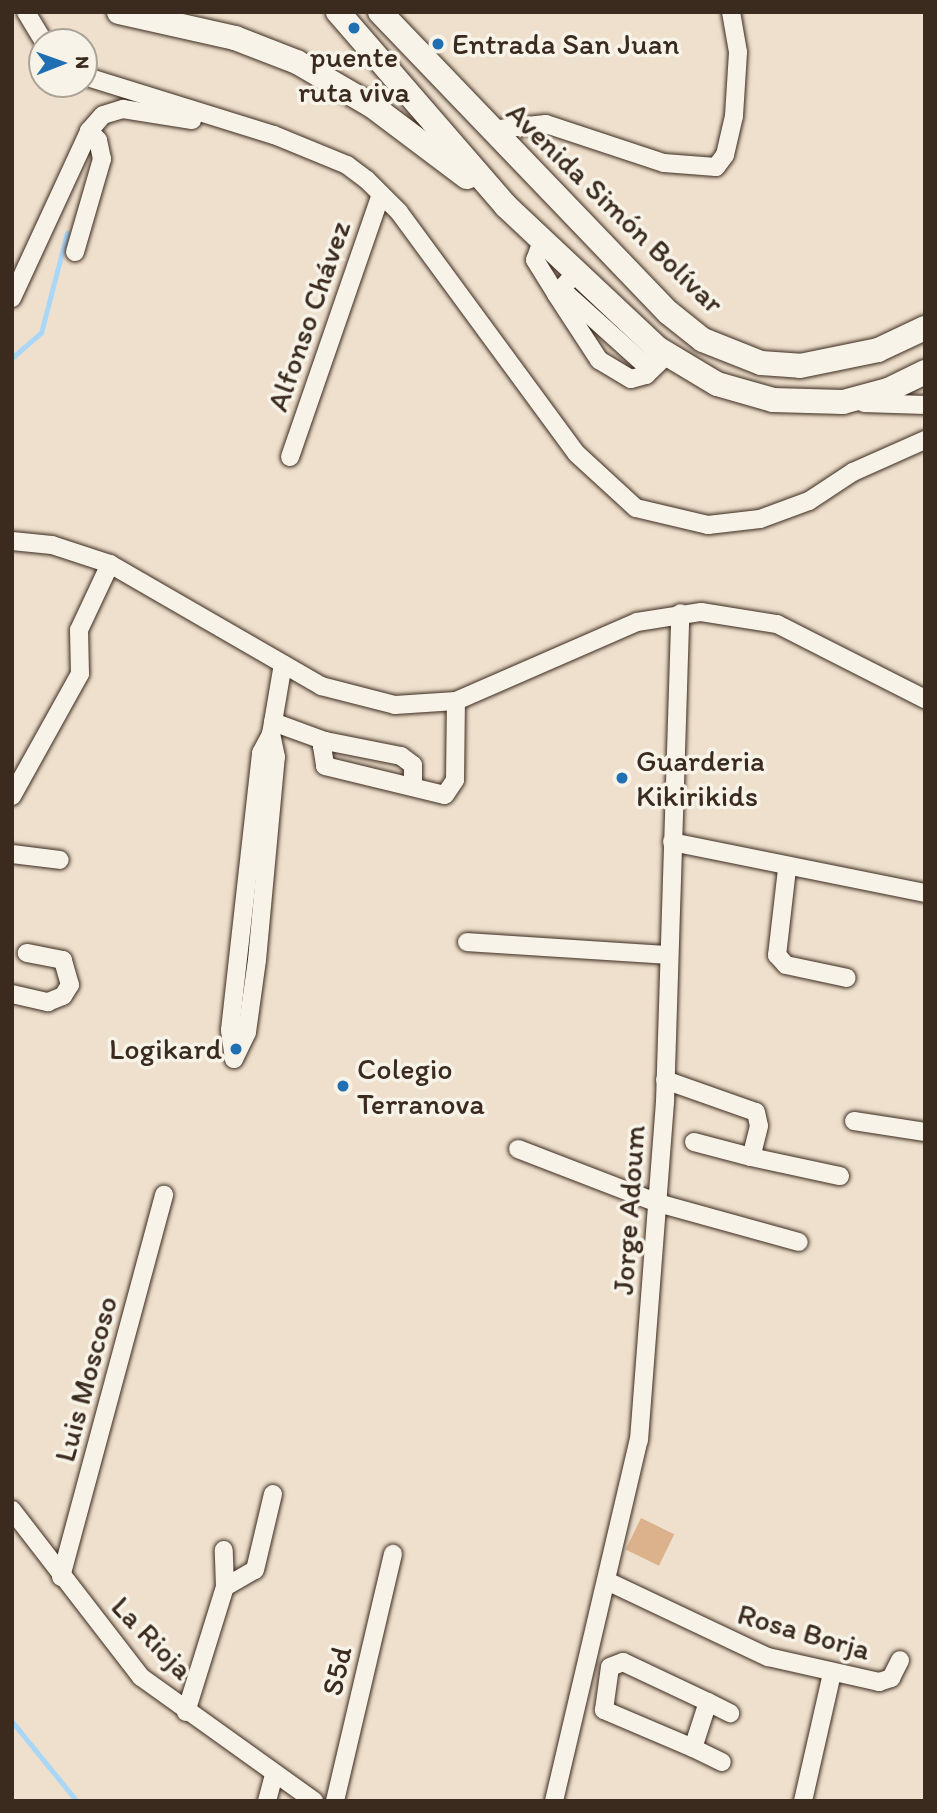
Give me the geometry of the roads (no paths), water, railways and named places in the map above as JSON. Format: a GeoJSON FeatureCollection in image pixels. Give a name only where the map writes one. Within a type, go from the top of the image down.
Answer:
{"type":"FeatureCollection","features":[{"type":"Feature","properties":{"kind":"highway"},"geometry":{"type":"LineString","coordinates":[[119,12],[235,38],[313,70],[371,105],[506,206]]}},
{"type":"Feature","properties":{"kind":"highway"},"geometry":{"type":"LineString","coordinates":[[338,12],[506,206],[542,241],[564,286],[659,362],[717,384],[773,400],[843,402],[888,390],[925,372]]}},
{"type":"Feature","properties":{"kind":"highway","name":"Avenida Simón Bolívar"},"geometry":{"type":"LineString","coordinates":[[380,12],[490,130],[669,313],[703,340],[761,363],[800,366],[878,350],[925,328]]}},
{"type":"Feature","properties":{"kind":"street"},"geometry":{"type":"LineString","coordinates":[[26,12],[35,28]]}},
{"type":"Feature","properties":{"kind":"street"},"geometry":{"type":"LineString","coordinates":[[490,130],[546,124],[664,163],[716,167],[725,155],[734,116],[738,52],[731,12]]}},
{"type":"Feature","properties":{"kind":"street"},"geometry":{"type":"LineString","coordinates":[[98,80],[240,123],[347,165],[381,194],[577,454],[636,508],[708,525],[760,519],[809,501],[853,472],[925,440]]}},
{"type":"Feature","properties":{"kind":"street"},"geometry":{"type":"LineString","coordinates":[[12,298],[89,131],[103,114],[122,109],[240,123]]}},
{"type":"Feature","properties":{"kind":"street"},"geometry":{"type":"LineString","coordinates":[[75,252],[102,159],[98,139],[89,131]]}},
{"type":"Feature","properties":{"kind":"street","name":"Alfonso Chávez"},"geometry":{"type":"LineString","coordinates":[[290,457],[381,194]]}},
{"type":"Feature","properties":{"kind":"street"},"geometry":{"type":"LineString","coordinates":[[564,286],[599,360],[631,379],[659,362]]}},
{"type":"Feature","properties":{"kind":"street"},"geometry":{"type":"LineString","coordinates":[[843,402],[925,405]]}},
{"type":"Feature","properties":{"kind":"street"},"geometry":{"type":"LineString","coordinates":[[12,541],[52,545],[110,564],[206,614],[283,664],[358,698],[424,706],[456,701],[637,622],[680,613],[731,614],[777,624],[925,699]]}},
{"type":"Feature","properties":{"kind":"street"},"geometry":{"type":"LineString","coordinates":[[12,796],[80,674],[79,630],[110,564]]}},
{"type":"Feature","properties":{"kind":"street","name":"Jorge Adoum"},"geometry":{"type":"LineString","coordinates":[[554,1801],[609,1582],[639,1440],[659,1203],[680,613]]}},
{"type":"Feature","properties":{"kind":"street"},"geometry":{"type":"LineString","coordinates":[[255,883],[230,1030],[234,1059],[250,1021],[261,752],[272,728],[283,664]]}},
{"type":"Feature","properties":{"kind":"street"},"geometry":{"type":"LineString","coordinates":[[325,741],[320,752],[325,766],[413,786],[438,795],[453,788],[456,701]]}},
{"type":"Feature","properties":{"kind":"street"},"geometry":{"type":"LineString","coordinates":[[272,728],[401,756],[413,765],[413,786]]}},
{"type":"Feature","properties":{"kind":"street"},"geometry":{"type":"LineString","coordinates":[[672,842],[787,869],[925,893]]}},
{"type":"Feature","properties":{"kind":"street"},"geometry":{"type":"LineString","coordinates":[[12,854],[60,860]]}},
{"type":"Feature","properties":{"kind":"street"},"geometry":{"type":"LineString","coordinates":[[787,869],[777,955],[786,965],[847,978]]}},
{"type":"Feature","properties":{"kind":"street"},"geometry":{"type":"LineString","coordinates":[[467,942],[669,955]]}},
{"type":"Feature","properties":{"kind":"street"},"geometry":{"type":"LineString","coordinates":[[12,994],[48,1002],[62,996],[70,985],[63,960],[27,953]]}},
{"type":"Feature","properties":{"kind":"street"},"geometry":{"type":"LineString","coordinates":[[665,1080],[756,1112],[759,1126],[751,1157]]}},
{"type":"Feature","properties":{"kind":"street"},"geometry":{"type":"LineString","coordinates":[[854,1121],[925,1132]]}},
{"type":"Feature","properties":{"kind":"street"},"geometry":{"type":"LineString","coordinates":[[694,1142],[840,1176]]}},
{"type":"Feature","properties":{"kind":"street"},"geometry":{"type":"LineString","coordinates":[[518,1149],[659,1203],[799,1242]]}},
{"type":"Feature","properties":{"kind":"street","name":"Luis Moscoso"},"geometry":{"type":"LineString","coordinates":[[61,1577],[164,1195]]}},
{"type":"Feature","properties":{"kind":"street"},"geometry":{"type":"LineString","coordinates":[[225,1587],[255,1570],[273,1494]]}},
{"type":"Feature","properties":{"kind":"street","name":"La Rioja"},"geometry":{"type":"LineString","coordinates":[[12,1510],[61,1577],[141,1677],[186,1712],[314,1801]]}},
{"type":"Feature","properties":{"kind":"street"},"geometry":{"type":"LineString","coordinates":[[186,1712],[225,1587],[224,1550]]}},
{"type":"Feature","properties":{"kind":"street","name":"S5d"},"geometry":{"type":"LineString","coordinates":[[335,1801],[393,1554]]}},
{"type":"Feature","properties":{"kind":"street","name":"Rosa Borja"},"geometry":{"type":"LineString","coordinates":[[609,1582],[750,1651],[832,1673],[885,1681],[900,1660]]}},
{"type":"Feature","properties":{"kind":"street"},"geometry":{"type":"LineString","coordinates":[[722,1762],[607,1712],[603,1690],[612,1664],[622,1662],[730,1713]]}},
{"type":"Feature","properties":{"kind":"street"},"geometry":{"type":"LineString","coordinates":[[803,1801],[832,1673]]}},
{"type":"Feature","properties":{"kind":"street"},"geometry":{"type":"LineString","coordinates":[[582,1682],[603,1690]]}},
{"type":"Feature","properties":{"kind":"street"},"geometry":{"type":"LineString","coordinates":[[693,1748],[708,1702]]}},
{"type":"Feature","properties":{"kind":"street"},"geometry":{"type":"LineString","coordinates":[[267,1801],[274,1774]]}},
{"type":"Feature","properties":{"kind":"waterway"},"geometry":{"type":"LineString","coordinates":[[12,358],[41,333],[67,233]]}},
{"type":"Feature","properties":{"kind":"waterway"},"geometry":{"type":"LineString","coordinates":[[12,1721],[77,1801]]}},
{"type":"Feature","properties":{"kind":"place","name":"puente ruta viva"},"geometry":{"type":"Point","coordinates":[354,28]}},
{"type":"Feature","properties":{"kind":"place","name":"Entrada San Juan"},"geometry":{"type":"Point","coordinates":[438,44]}},
{"type":"Feature","properties":{"kind":"place","name":"Guarderia Kikirikids"},"geometry":{"type":"Point","coordinates":[622,778]}},
{"type":"Feature","properties":{"kind":"place","name":"Logikard"},"geometry":{"type":"Point","coordinates":[236,1049]}},
{"type":"Feature","properties":{"kind":"place","name":"Colegio Terranova"},"geometry":{"type":"Point","coordinates":[343,1086]}}]}
